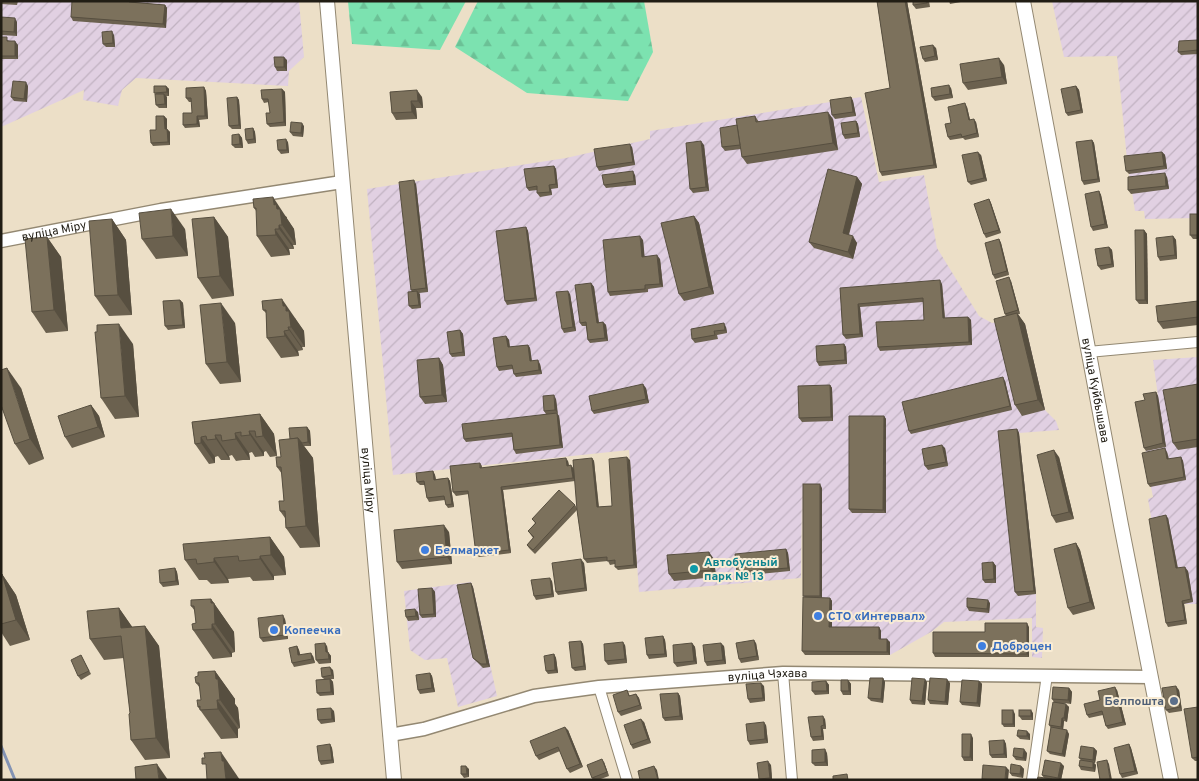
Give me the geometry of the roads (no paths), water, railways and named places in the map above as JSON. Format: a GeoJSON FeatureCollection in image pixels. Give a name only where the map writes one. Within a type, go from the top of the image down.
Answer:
{"type":"FeatureCollection","features":[{"type":"Feature","properties":{"kind":"main road","name":"вуліца Міру"},"geometry":{"type":"LineString","coordinates":[[327,1],[394,780]]}},
{"type":"Feature","properties":{"kind":"main road","name":"вуліца Куйбышава"},"geometry":{"type":"LineString","coordinates":[[1023,1],[1088,352],[1171,780]]}},
{"type":"Feature","properties":{"kind":"street","name":"вуліца Міру"},"geometry":{"type":"LineString","coordinates":[[1,241],[161,210],[342,182]]}},
{"type":"Feature","properties":{"kind":"street"},"geometry":{"type":"LineString","coordinates":[[1088,352],[1198,342]]}},
{"type":"Feature","properties":{"kind":"street"},"geometry":{"type":"LineString","coordinates":[[783,673],[792,780]]}},
{"type":"Feature","properties":{"kind":"street","name":"вуліца Чэхава"},"geometry":{"type":"LineString","coordinates":[[390,735],[424,729],[534,696],[599,687],[783,673],[1151,677]]}},
{"type":"Feature","properties":{"kind":"street"},"geometry":{"type":"LineString","coordinates":[[1032,780],[1047,676]]}},
{"type":"Feature","properties":{"kind":"street"},"geometry":{"type":"LineString","coordinates":[[599,687],[627,780]]}},
{"type":"Feature","properties":{"kind":"waterway"},"geometry":{"type":"LineString","coordinates":[[1,746],[15,780]]}},
{"type":"Feature","properties":{"kind":"place","name":"Белмаркет"},"geometry":{"type":"Point","coordinates":[425,550]}},
{"type":"Feature","properties":{"kind":"place","name":"Автобусный парк № 13"},"geometry":{"type":"Point","coordinates":[694,569]}},
{"type":"Feature","properties":{"kind":"place","name":"СТО «Интервал»"},"geometry":{"type":"Point","coordinates":[818,616]}},
{"type":"Feature","properties":{"kind":"place","name":"Копеечка"},"geometry":{"type":"Point","coordinates":[274,630]}},
{"type":"Feature","properties":{"kind":"place","name":"Доброцен"},"geometry":{"type":"Point","coordinates":[982,646]}},
{"type":"Feature","properties":{"kind":"place","name":"Белпошта"},"geometry":{"type":"Point","coordinates":[1174,701]}}]}
